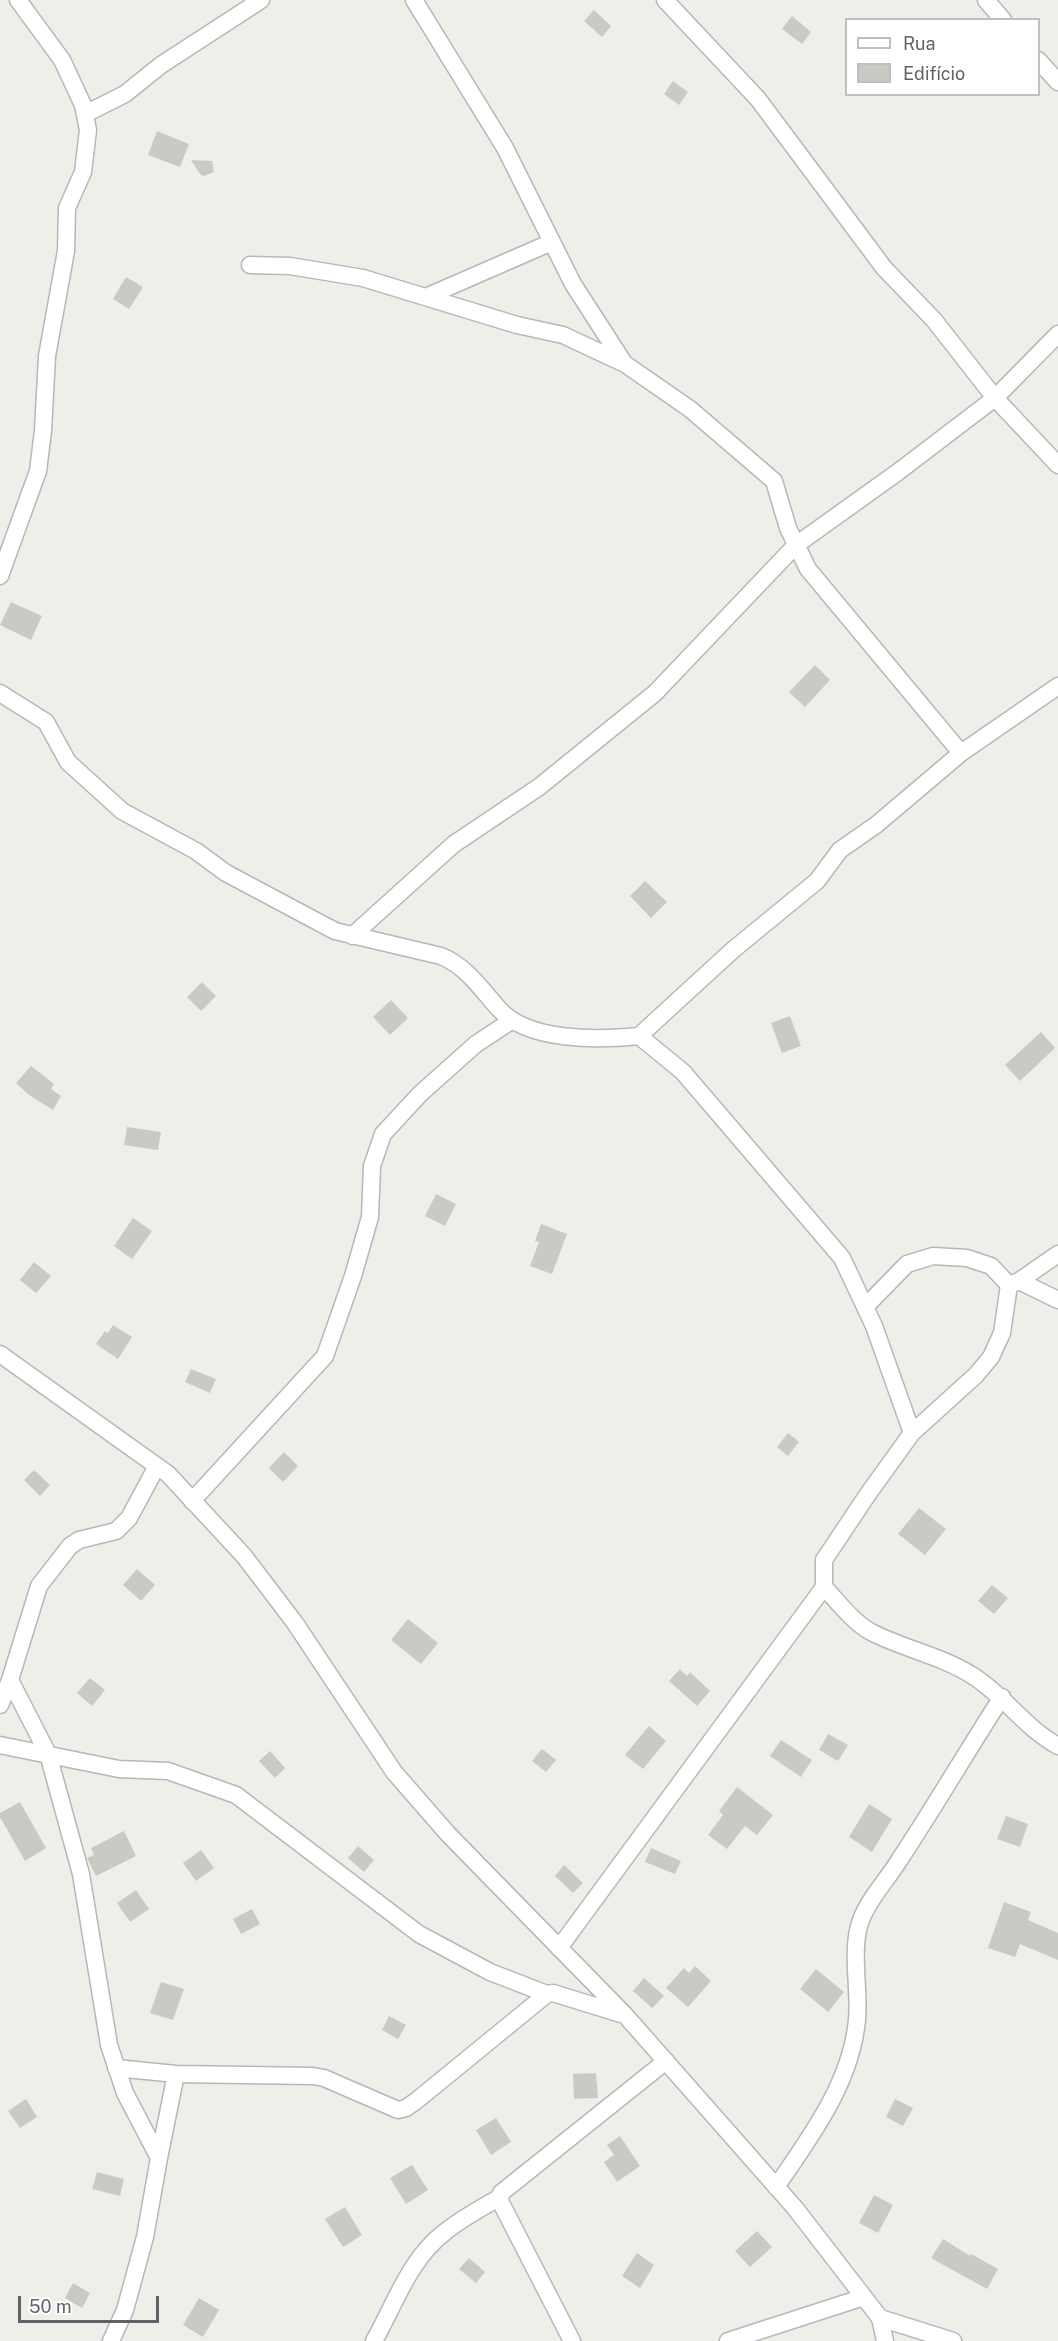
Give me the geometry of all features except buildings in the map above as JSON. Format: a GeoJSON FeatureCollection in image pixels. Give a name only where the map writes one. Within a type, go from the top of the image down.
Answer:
{"type":"FeatureCollection","features":[{"type":"Feature","properties":{"kind":"street"},"geometry":{"type":"LineString","coordinates":[[0,576],[38,471],[47,356],[66,250],[67,208],[83,172],[88,130],[83,105],[62,60],[18,0]]}},
{"type":"Feature","properties":{"kind":"street"},"geometry":{"type":"LineString","coordinates":[[85,114],[125,94],[161,65],[261,0]]}},
{"type":"Feature","properties":{"kind":"street"},"geometry":{"type":"LineString","coordinates":[[414,0],[505,148],[573,284],[625,364]]}},
{"type":"Feature","properties":{"kind":"street"},"geometry":{"type":"LineString","coordinates":[[665,0],[758,99],[884,268],[934,320],[995,398],[1058,465]]}},
{"type":"Feature","properties":{"kind":"street"},"geometry":{"type":"LineString","coordinates":[[986,0],[1001,18]]}},
{"type":"Feature","properties":{"kind":"street"},"geometry":{"type":"LineString","coordinates":[[1040,62],[1058,82]]}},
{"type":"Feature","properties":{"kind":"street"},"geometry":{"type":"LineString","coordinates":[[429,296],[552,242]]}},
{"type":"Feature","properties":{"kind":"street"},"geometry":{"type":"LineString","coordinates":[[250,266],[290,266],[311,269],[363,279],[429,296],[518,324],[563,335],[625,364],[690,409],[774,481],[788,528],[808,569],[961,753]]}},
{"type":"Feature","properties":{"kind":"street"},"geometry":{"type":"LineString","coordinates":[[352,936],[454,844],[539,787],[655,693],[796,545],[898,472],[995,398],[1058,334]]}},
{"type":"Feature","properties":{"kind":"street"},"geometry":{"type":"LineString","coordinates":[[0,693],[46,722],[68,762],[122,810],[196,851],[226,873],[335,931],[454,961],[485,991],[511,1021],[526,1028],[568,1036],[605,1039],[639,1036],[734,949],[817,881],[840,850],[876,825],[961,753],[1058,686]]}},
{"type":"Feature","properties":{"kind":"street"},"geometry":{"type":"LineString","coordinates":[[192,1501],[325,1356],[353,1276],[370,1216],[372,1166],[382,1134],[420,1094],[476,1044],[511,1021]]}},
{"type":"Feature","properties":{"kind":"street"},"geometry":{"type":"LineString","coordinates":[[639,1036],[683,1072],[842,1258],[874,1326],[912,1433]]}},
{"type":"Feature","properties":{"kind":"street"},"geometry":{"type":"LineString","coordinates":[[559,1948],[824,1587],[824,1560],[912,1433],[976,1375],[991,1357],[1002,1333],[1014,1283],[1058,1254]]}},
{"type":"Feature","properties":{"kind":"street"},"geometry":{"type":"LineString","coordinates":[[865,1307],[907,1264],[933,1256],[967,1258],[991,1266],[1014,1283],[1058,1300]]}},
{"type":"Feature","properties":{"kind":"street"},"geometry":{"type":"LineString","coordinates":[[0,1354],[168,1474],[244,1556],[296,1623],[394,1772],[448,1834],[625,2015],[776,2187],[880,2318],[885,2341]]}},
{"type":"Feature","properties":{"kind":"street"},"geometry":{"type":"LineString","coordinates":[[0,1705],[39,1586],[70,1546],[79,1540],[116,1531],[129,1518],[157,1466]]}},
{"type":"Feature","properties":{"kind":"street"},"geometry":{"type":"LineString","coordinates":[[824,1587],[870,1631],[972,1675],[1002,1697],[1038,1735],[1058,1746]]}},
{"type":"Feature","properties":{"kind":"street"},"geometry":{"type":"LineString","coordinates":[[10,1680],[48,1754],[81,1874],[109,2045],[116,2068],[125,2093],[159,2158]]}},
{"type":"Feature","properties":{"kind":"street"},"geometry":{"type":"LineString","coordinates":[[776,2187],[805,2146],[841,2083],[853,2043],[857,2019],[856,1939],[864,1913],[900,1860],[1002,1697]]}},
{"type":"Feature","properties":{"kind":"street"},"geometry":{"type":"LineString","coordinates":[[0,1745],[119,1769],[168,1771],[236,1795],[418,1934],[490,1972],[547,1994]]}},
{"type":"Feature","properties":{"kind":"street"},"geometry":{"type":"LineString","coordinates":[[116,2068],[176,2074],[313,2076],[324,2078],[398,2110],[416,2101],[547,1994],[553,1993],[625,2015]]}},
{"type":"Feature","properties":{"kind":"street"},"geometry":{"type":"LineString","coordinates":[[572,2341],[500,2197],[504,2188],[666,2061]]}},
{"type":"Feature","properties":{"kind":"street"},"geometry":{"type":"LineString","coordinates":[[111,2341],[125,2310],[142,2247],[176,2074]]}},
{"type":"Feature","properties":{"kind":"street"},"geometry":{"type":"LineString","coordinates":[[374,2341],[402,2285],[430,2245],[444,2232],[500,2197]]}},
{"type":"Feature","properties":{"kind":"street"},"geometry":{"type":"LineString","coordinates":[[728,2341],[864,2297]]}},
{"type":"Feature","properties":{"kind":"street"},"geometry":{"type":"LineString","coordinates":[[880,2318],[953,2341]]}}]}
